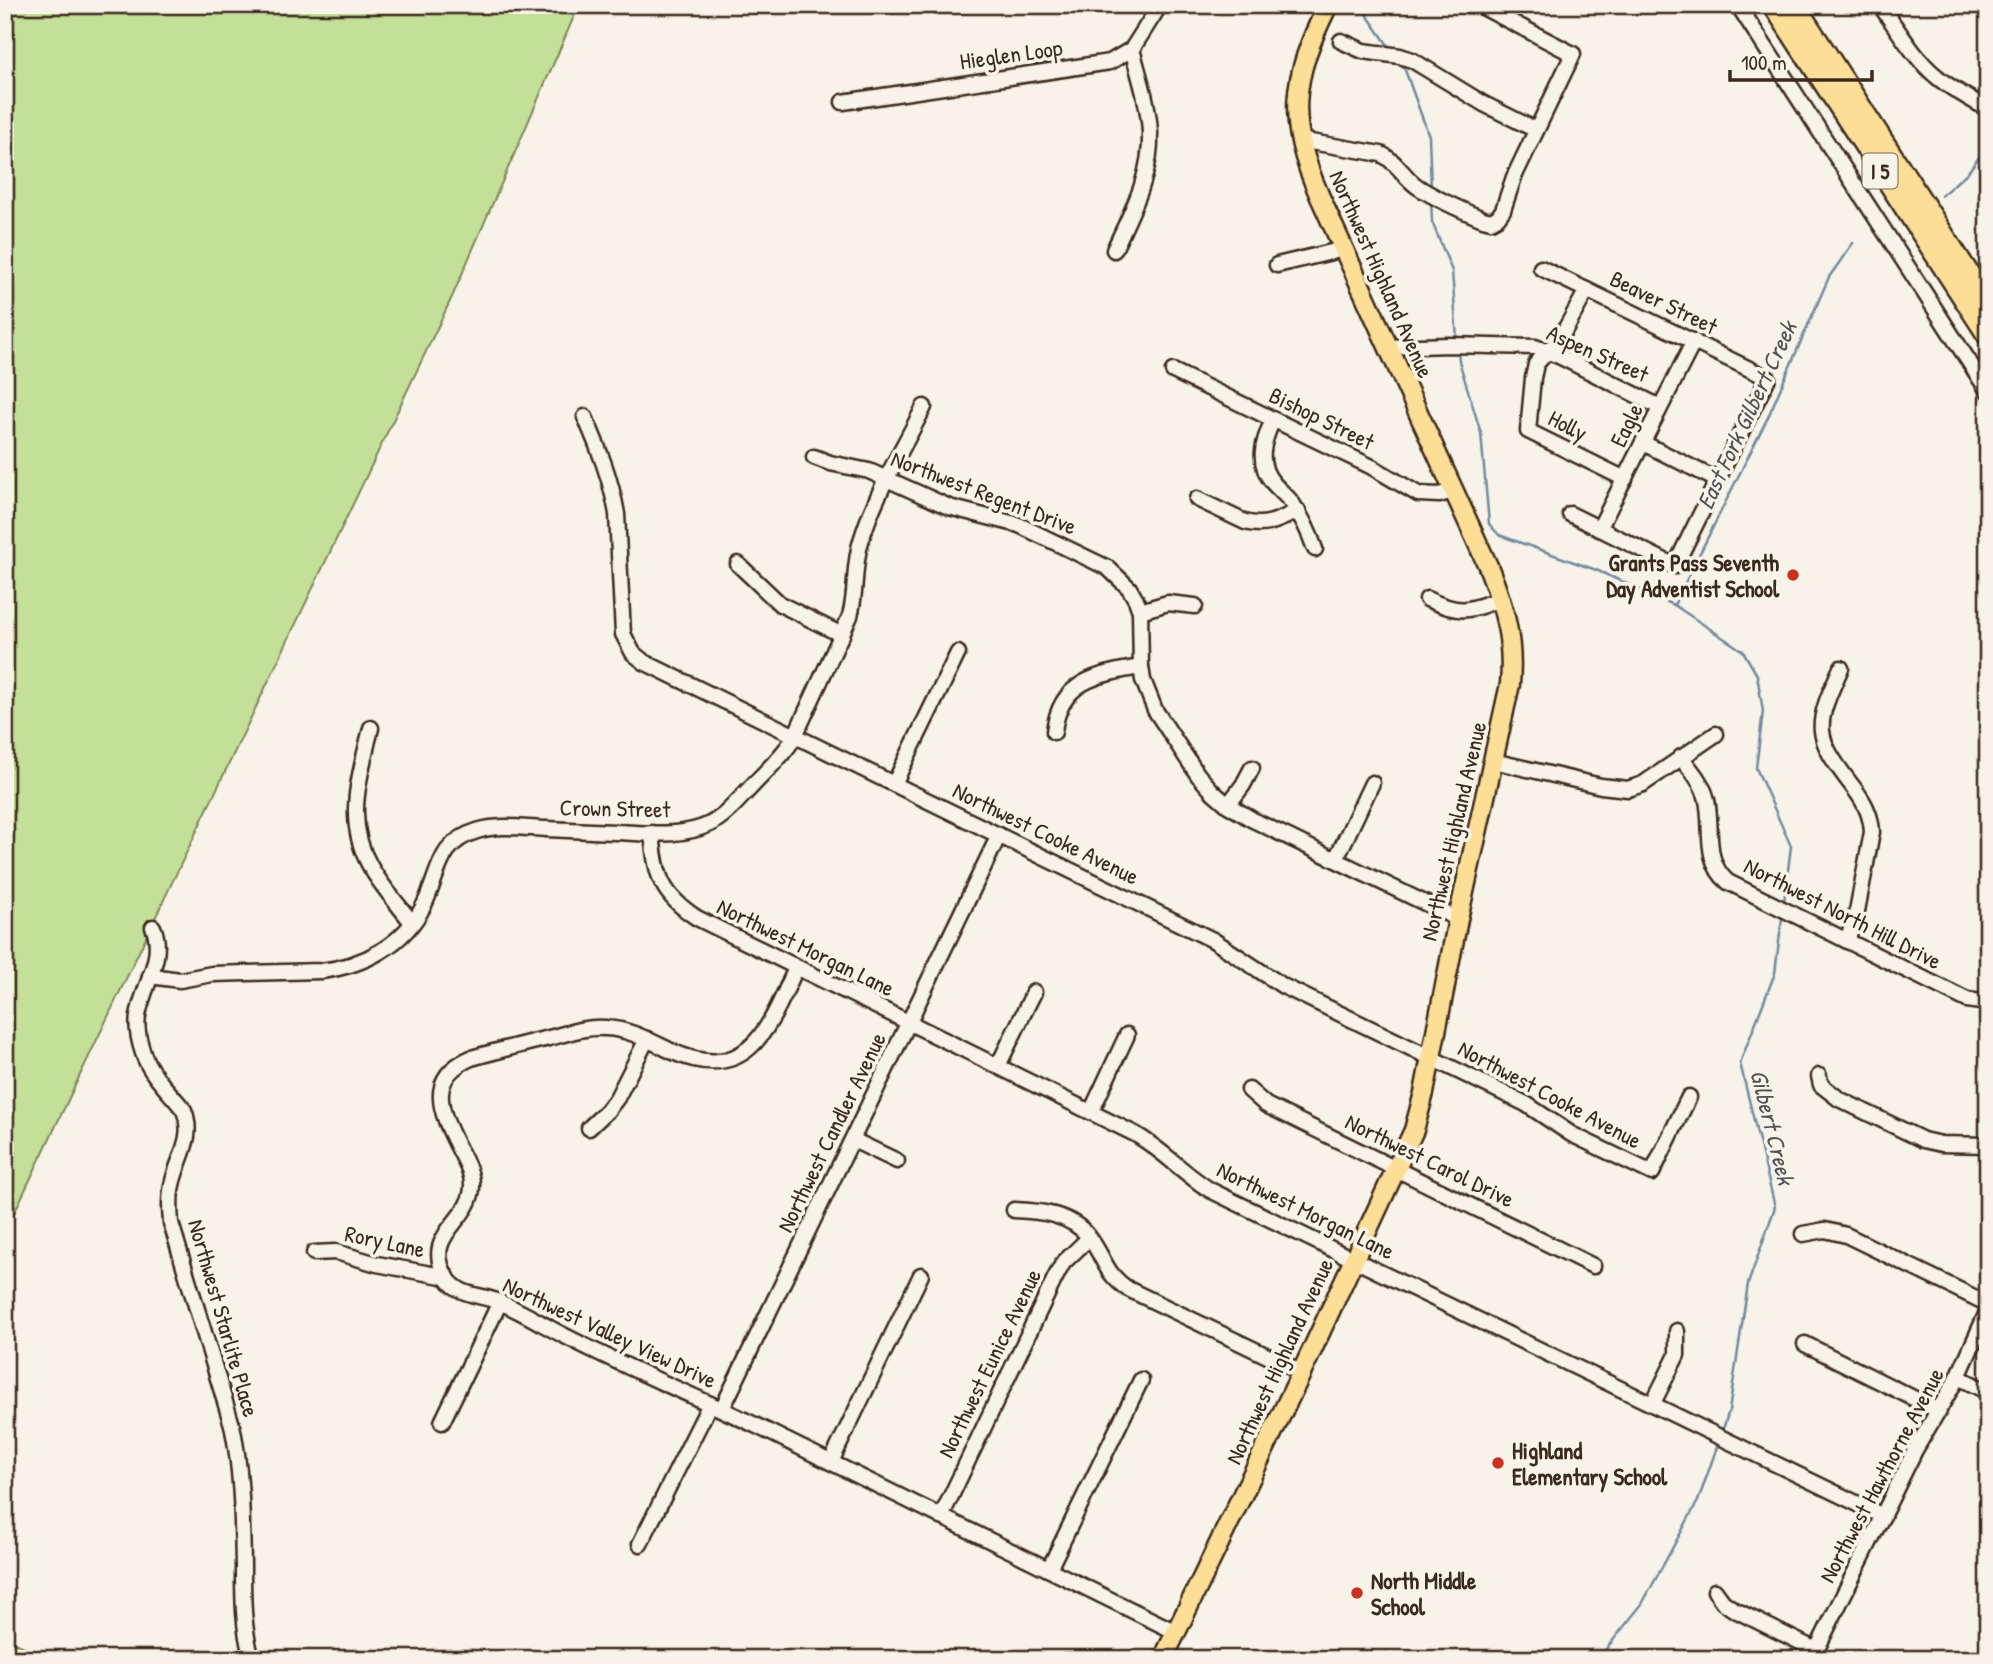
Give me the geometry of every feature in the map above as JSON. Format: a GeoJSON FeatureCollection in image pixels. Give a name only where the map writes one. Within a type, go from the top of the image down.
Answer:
{"type":"FeatureCollection","features":[{"type":"Feature","properties":{"kind":"highway","name":"I 5"},"geometry":{"type":"LineString","coordinates":[[1773,5],[1988,336]]}},
{"type":"Feature","properties":{"kind":"highway","name":"I 5"},"geometry":{"type":"LineString","coordinates":[[1795,5],[1988,303]]}},
{"type":"Feature","properties":{"kind":"main road","name":"Northwest Highland Avenue"},"geometry":{"type":"LineString","coordinates":[[1163,1659],[1397,1169],[1417,1121],[1510,684],[1511,639],[1501,598],[1310,175],[1299,140],[1299,76],[1308,47],[1328,5]]}},
{"type":"Feature","properties":{"kind":"street"},"geometry":{"type":"LineString","coordinates":[[1114,250],[1139,194],[1149,152],[1149,119],[1132,49],[1160,5]]}},
{"type":"Feature","properties":{"kind":"street"},"geometry":{"type":"LineString","coordinates":[[1299,140],[1345,146],[1389,158],[1418,187],[1471,214],[1490,221],[1498,217],[1514,177],[1573,54],[1479,5]]}},
{"type":"Feature","properties":{"kind":"street"},"geometry":{"type":"LineString","coordinates":[[1738,5],[1988,391]]}},
{"type":"Feature","properties":{"kind":"street"},"geometry":{"type":"LineString","coordinates":[[1880,5],[1934,75],[1988,109]]}},
{"type":"Feature","properties":{"kind":"street"},"geometry":{"type":"LineString","coordinates":[[1341,41],[1363,51],[1412,60],[1484,104],[1536,130]]}},
{"type":"Feature","properties":{"kind":"street","name":"Hieglen Loop"},"geometry":{"type":"LineString","coordinates":[[843,102],[1098,65],[1117,59],[1132,49]]}},
{"type":"Feature","properties":{"kind":"street"},"geometry":{"type":"LineString","coordinates":[[1277,265],[1344,249]]}},
{"type":"Feature","properties":{"kind":"street","name":"Beaver Street"},"geometry":{"type":"LineString","coordinates":[[1541,268],[1768,378],[1717,480]]}},
{"type":"Feature","properties":{"kind":"street"},"geometry":{"type":"LineString","coordinates":[[1547,351],[1561,337],[1587,290]]}},
{"type":"Feature","properties":{"kind":"street","name":"Eagle"},"geometry":{"type":"LineString","coordinates":[[1599,529],[1694,341]]}},
{"type":"Feature","properties":{"kind":"street","name":"Aspen Street"},"geometry":{"type":"LineString","coordinates":[[1389,347],[1535,347],[1660,407]]}},
{"type":"Feature","properties":{"kind":"street","name":"Holly"},"geometry":{"type":"LineString","coordinates":[[1547,351],[1534,369],[1528,431],[1625,479]]}},
{"type":"Feature","properties":{"kind":"street","name":"Bishop Street"},"geometry":{"type":"LineString","coordinates":[[1173,370],[1395,479],[1418,494],[1439,495],[1453,491]]}},
{"type":"Feature","properties":{"kind":"street","name":"Crown Street"},"geometry":{"type":"LineString","coordinates":[[150,976],[180,981],[212,974],[337,969],[367,960],[382,951],[412,923],[426,902],[445,852],[471,832],[491,828],[514,828],[679,833],[713,823],[779,759],[795,736],[842,635],[854,602],[857,554],[870,516],[924,407]]}},
{"type":"Feature","properties":{"kind":"street","name":"Northwest Cooke Avenue"},"geometry":{"type":"LineString","coordinates":[[585,417],[610,478],[614,499],[623,634],[633,653],[644,662],[1213,940],[1283,986],[1526,1104],[1571,1134],[1653,1173],[1689,1097]]}},
{"type":"Feature","properties":{"kind":"street"},"geometry":{"type":"LineString","coordinates":[[1273,420],[1262,445],[1263,464],[1272,481],[1297,511],[1308,529],[1315,549]]}},
{"type":"Feature","properties":{"kind":"street"},"geometry":{"type":"LineString","coordinates":[[1570,514],[1675,566],[1717,480],[1643,443]]}},
{"type":"Feature","properties":{"kind":"street","name":"Northwest Regent Drive"},"geometry":{"type":"LineString","coordinates":[[814,457],[830,463],[856,467],[949,507],[1019,525],[1089,558],[1108,568],[1120,579],[1136,600],[1140,611]]}},
{"type":"Feature","properties":{"kind":"street"},"geometry":{"type":"LineString","coordinates":[[1197,499],[1253,525],[1273,524],[1297,511]]}},
{"type":"Feature","properties":{"kind":"street"},"geometry":{"type":"LineString","coordinates":[[738,564],[780,604],[842,635]]}},
{"type":"Feature","properties":{"kind":"street"},"geometry":{"type":"LineString","coordinates":[[1427,599],[1445,607],[1462,610],[1501,598]]}},
{"type":"Feature","properties":{"kind":"street"},"geometry":{"type":"LineString","coordinates":[[1195,606],[1168,603],[1140,611],[1140,667],[1148,696],[1198,775],[1228,805],[1246,816],[1458,919]]}},
{"type":"Feature","properties":{"kind":"street"},"geometry":{"type":"LineString","coordinates":[[894,784],[958,653]]}},
{"type":"Feature","properties":{"kind":"street"},"geometry":{"type":"LineString","coordinates":[[1054,732],[1063,702],[1081,684],[1103,673],[1140,667]]}},
{"type":"Feature","properties":{"kind":"street"},"geometry":{"type":"LineString","coordinates":[[1841,668],[1822,715],[1823,738],[1826,750],[1868,810],[1872,832],[1857,911],[1847,941]]}},
{"type":"Feature","properties":{"kind":"street"},"geometry":{"type":"LineString","coordinates":[[371,728],[356,798],[356,824],[363,852],[371,868],[412,923]]}},
{"type":"Feature","properties":{"kind":"street"},"geometry":{"type":"LineString","coordinates":[[1493,761],[1601,786],[1628,789],[1638,787],[1716,734]]}},
{"type":"Feature","properties":{"kind":"street","name":"Northwest North Hill Drive"},"geometry":{"type":"LineString","coordinates":[[1681,757],[1704,790],[1711,855],[1721,876],[1742,890],[1967,1000],[1988,1003]]}},
{"type":"Feature","properties":{"kind":"street"},"geometry":{"type":"LineString","coordinates":[[1228,805],[1252,768]]}},
{"type":"Feature","properties":{"kind":"street"},"geometry":{"type":"LineString","coordinates":[[1336,859],[1372,783]]}},
{"type":"Feature","properties":{"kind":"street","name":"Northwest Morgan Lane"},"geometry":{"type":"LineString","coordinates":[[652,833],[654,860],[659,876],[675,902],[697,918],[1146,1141],[1210,1190],[1883,1516]]}},
{"type":"Feature","properties":{"kind":"street","name":"Northwest Candler Avenue"},"geometry":{"type":"LineString","coordinates":[[640,1544],[716,1407],[853,1140],[999,835]]}},
{"type":"Feature","properties":{"kind":"street","name":"Northwest Starlite Place"},"geometry":{"type":"LineString","coordinates":[[153,927],[157,956],[138,1016],[138,1037],[147,1064],[184,1110],[187,1119],[188,1137],[176,1169],[170,1196],[171,1223],[237,1446],[241,1483],[243,1607],[252,1659]]}},
{"type":"Feature","properties":{"kind":"street"},"geometry":{"type":"LineString","coordinates":[[447,1277],[441,1259],[442,1240],[466,1208],[472,1184],[467,1164],[443,1117],[441,1104],[444,1081],[459,1063],[592,1027],[627,1031],[685,1057],[714,1062],[741,1054],[764,1034],[796,968]]}},
{"type":"Feature","properties":{"kind":"street"},"geometry":{"type":"LineString","coordinates":[[998,1066],[1034,992]]}},
{"type":"Feature","properties":{"kind":"street"},"geometry":{"type":"LineString","coordinates":[[1091,1112],[1127,1035]]}},
{"type":"Feature","properties":{"kind":"street"},"geometry":{"type":"LineString","coordinates":[[589,1128],[617,1098],[647,1039]]}},
{"type":"Feature","properties":{"kind":"street"},"geometry":{"type":"LineString","coordinates":[[1819,1076],[1821,1085],[1839,1099],[1923,1140],[1941,1144],[1988,1145]]}},
{"type":"Feature","properties":{"kind":"street","name":"Northwest Carol Drive"},"geometry":{"type":"LineString","coordinates":[[1249,1090],[1266,1105],[1593,1266]]}},
{"type":"Feature","properties":{"kind":"street"},"geometry":{"type":"LineString","coordinates":[[853,1140],[897,1161]]}},
{"type":"Feature","properties":{"kind":"street"},"geometry":{"type":"LineString","coordinates":[[1014,1210],[1056,1215],[1080,1228],[1117,1282],[1301,1372]]}},
{"type":"Feature","properties":{"kind":"street"},"geometry":{"type":"LineString","coordinates":[[1803,1234],[1825,1230],[1846,1235],[1988,1304]]}},
{"type":"Feature","properties":{"kind":"street","name":"Northwest Eunice Avenue"},"geometry":{"type":"LineString","coordinates":[[941,1517],[1055,1278],[1063,1263],[1089,1238]]}},
{"type":"Feature","properties":{"kind":"street","name":"Rory Lane"},"geometry":{"type":"LineString","coordinates":[[314,1253],[336,1252],[377,1264],[447,1277]]}},
{"type":"Feature","properties":{"kind":"street"},"geometry":{"type":"LineString","coordinates":[[831,1462],[921,1275]]}},
{"type":"Feature","properties":{"kind":"street","name":"Northwest Valley View Drive"},"geometry":{"type":"LineString","coordinates":[[447,1277],[465,1293],[500,1302],[613,1360],[831,1462],[1176,1632]]}},
{"type":"Feature","properties":{"kind":"street"},"geometry":{"type":"LineString","coordinates":[[442,1422],[500,1302]]}},
{"type":"Feature","properties":{"kind":"street","name":"Northwest Hawthorne Avenue"},"geometry":{"type":"LineString","coordinates":[[1814,1654],[1916,1451],[1958,1377],[1988,1310]]}},
{"type":"Feature","properties":{"kind":"street"},"geometry":{"type":"LineString","coordinates":[[1653,1403],[1676,1355],[1677,1331]]}},
{"type":"Feature","properties":{"kind":"street"},"geometry":{"type":"LineString","coordinates":[[1805,1344],[1939,1411]]}},
{"type":"Feature","properties":{"kind":"street"},"geometry":{"type":"LineString","coordinates":[[1958,1377],[1988,1392]]}},
{"type":"Feature","properties":{"kind":"street"},"geometry":{"type":"LineString","coordinates":[[1049,1569],[1141,1380]]}},
{"type":"Feature","properties":{"kind":"street"},"geometry":{"type":"LineString","coordinates":[[1715,1591],[1732,1609],[1814,1654]]}},
{"type":"Feature","properties":{"kind":"green space"},"geometry":{"type":"Polygon","coordinates":[[[5,5],[579,5],[452,297],[5,1232],[5,5]]]}},
{"type":"Feature","properties":{"kind":"green space"},"geometry":{"type":"Polygon","coordinates":[[[5,1638],[49,1659],[5,1659],[5,1638]]]}},
{"type":"Feature","properties":{"kind":"waterway"},"geometry":{"type":"LineString","coordinates":[[1360,5],[1390,48]]}},
{"type":"Feature","properties":{"kind":"waterway"},"geometry":{"type":"LineString","coordinates":[[1399,62],[1405,70],[1429,136],[1431,189]]}},
{"type":"Feature","properties":{"kind":"waterway","name":"East Fork Gilbert Creek"},"geometry":{"type":"LineString","coordinates":[[1941,196],[1968,172],[1988,145]]}},
{"type":"Feature","properties":{"kind":"waterway"},"geometry":{"type":"LineString","coordinates":[[1431,199],[1432,222],[1452,271],[1457,339]]}},
{"type":"Feature","properties":{"kind":"waterway","name":"East Fork Gilbert Creek"},"geometry":{"type":"LineString","coordinates":[[1674,605],[1768,417],[1829,277],[1853,243]]}},
{"type":"Feature","properties":{"kind":"waterway"},"geometry":{"type":"LineString","coordinates":[[1458,349],[1459,361],[1481,433],[1489,524],[1499,535],[1596,570],[1674,605],[1743,651],[1757,675],[1763,711],[1756,768],[1791,846],[1784,902]]}},
{"type":"Feature","properties":{"kind":"waterway","name":"Gilbert Creek"},"geometry":{"type":"LineString","coordinates":[[1723,1429],[1729,1411],[1748,1284],[1775,1207],[1740,1063],[1775,973],[1782,918]]}},
{"type":"Feature","properties":{"kind":"waterway","name":"Gilbert Creek"},"geometry":{"type":"LineString","coordinates":[[1598,1659],[1642,1604],[1698,1501],[1718,1444]]}},
{"type":"Feature","properties":{"kind":"place","name":"Grants Pass Seventh Day Adventist School"},"geometry":{"type":"Point","coordinates":[1793,575]}},
{"type":"Feature","properties":{"kind":"place","name":"Highland Elementary School"},"geometry":{"type":"Point","coordinates":[1498,1463]}},
{"type":"Feature","properties":{"kind":"place","name":"North Middle School"},"geometry":{"type":"Point","coordinates":[1357,1593]}}]}
